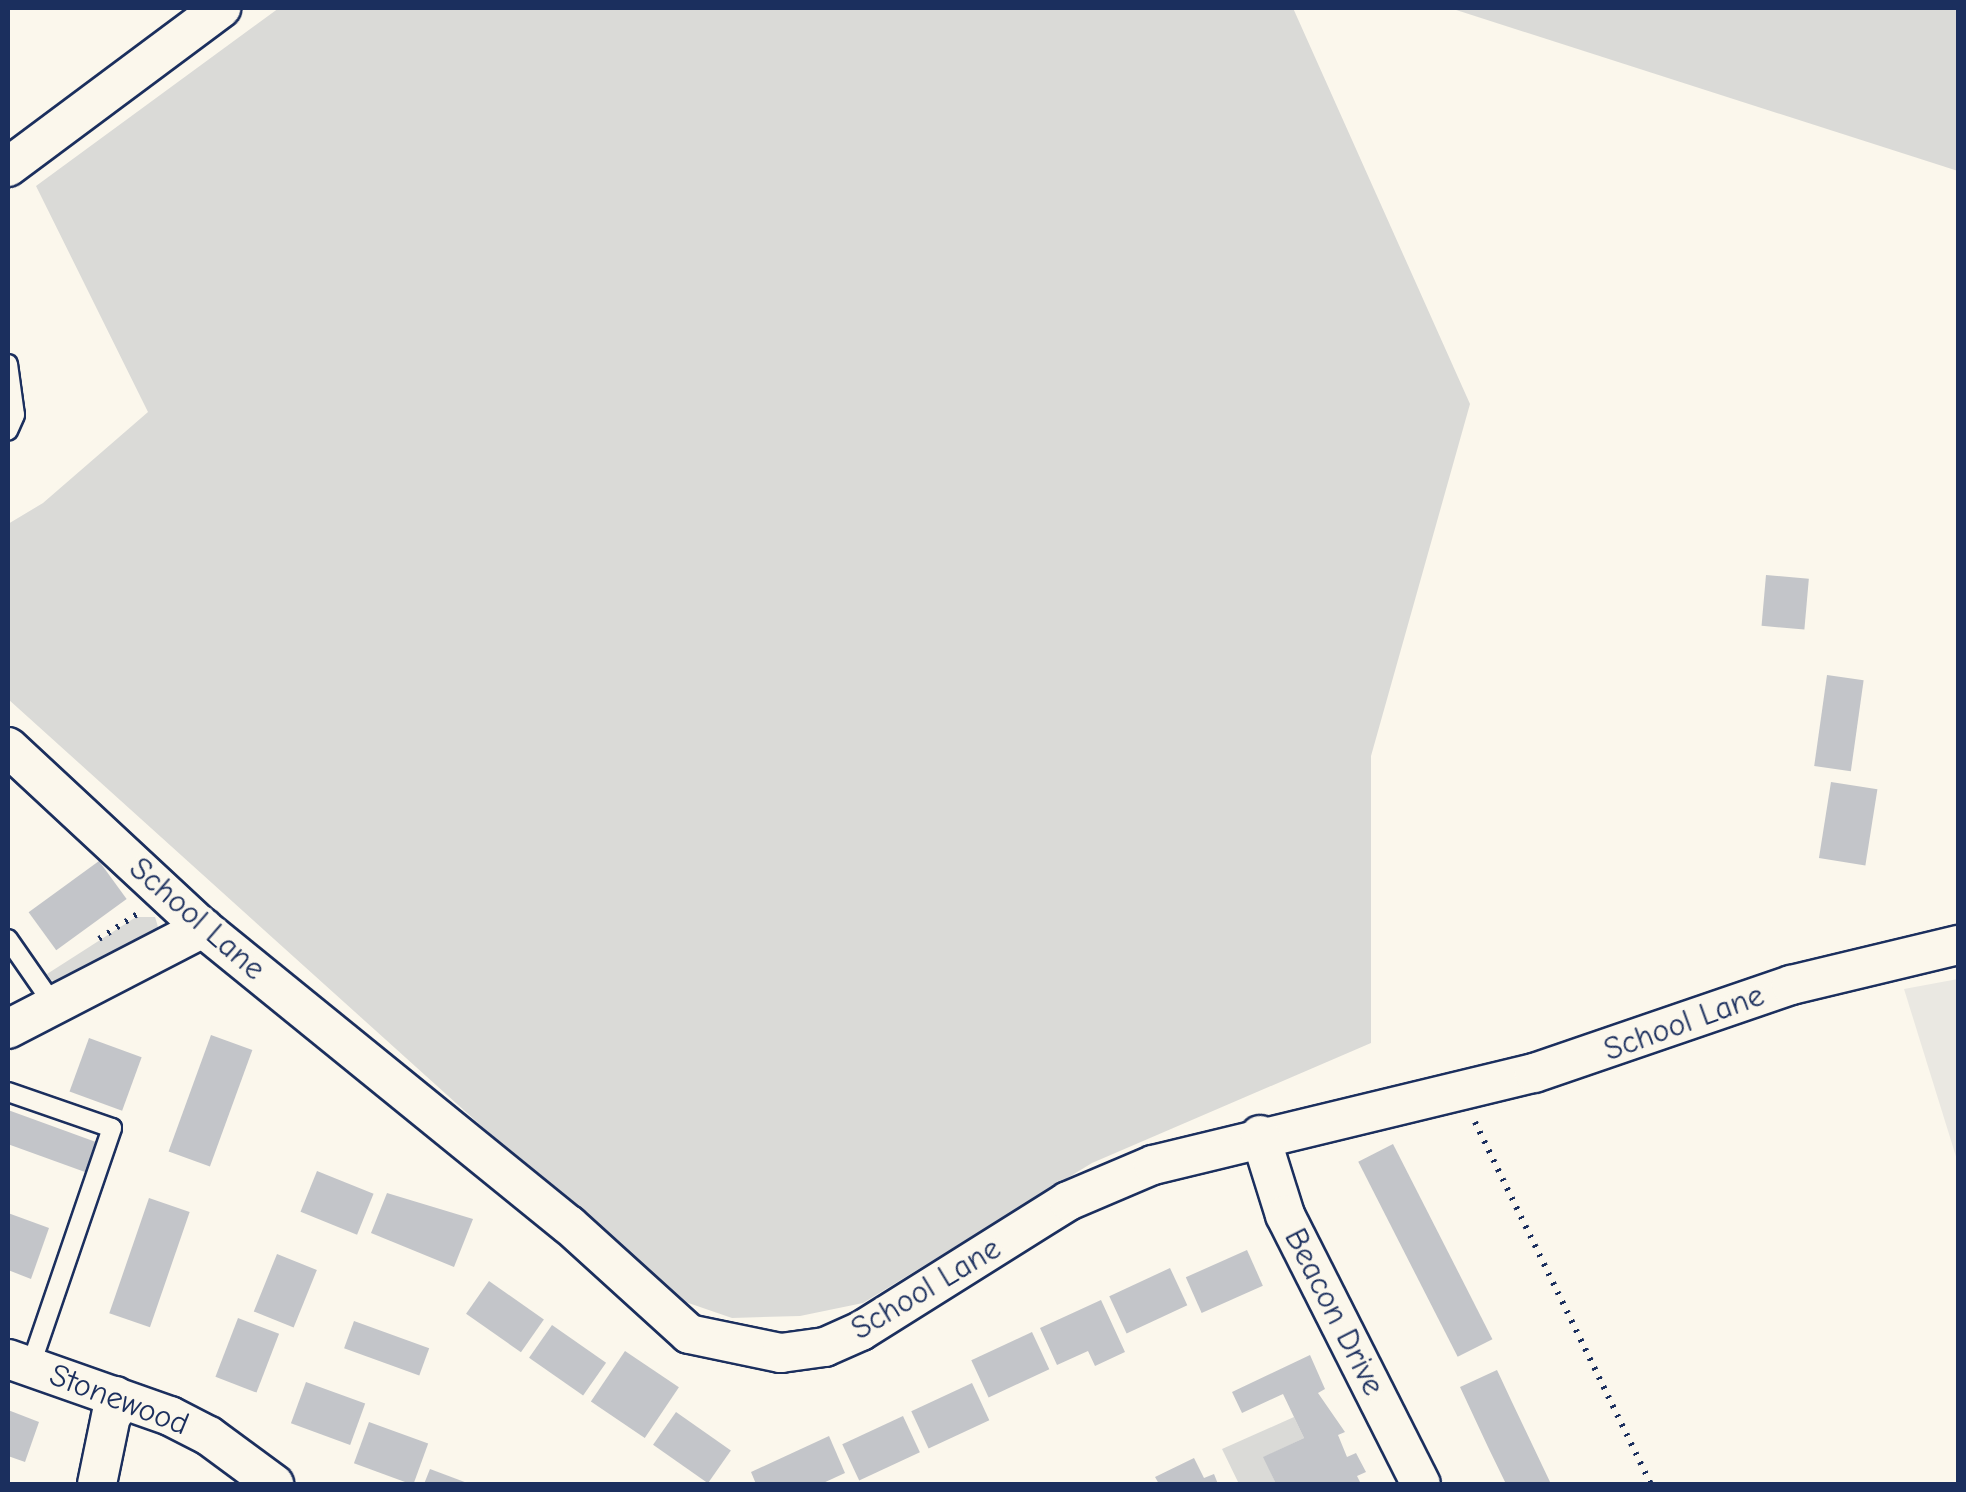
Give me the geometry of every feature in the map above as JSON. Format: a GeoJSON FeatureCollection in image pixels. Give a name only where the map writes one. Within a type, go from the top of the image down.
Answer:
{"type":"FeatureCollection","features":[{"type":"Feature","properties":{"kind":"street"},"geometry":{"type":"LineString","coordinates":[[8,167],[221,8]]}},
{"type":"Feature","properties":{"kind":"street","name":"School Lane"},"geometry":{"type":"LineString","coordinates":[[8,747],[190,934],[569,1226],[689,1334],[730,1347],[781,1352],[826,1348],[1068,1201],[1153,1165],[1260,1135],[1585,1058],[1791,985],[1958,945]]}},
{"type":"Feature","properties":{"kind":"street"},"geometry":{"type":"LineString","coordinates":[[8,1028],[44,990],[190,934]]}},
{"type":"Feature","properties":{"kind":"street","name":"Beacon Drive"},"geometry":{"type":"LineString","coordinates":[[1260,1135],[1285,1215],[1421,1484]]}},
{"type":"Feature","properties":{"kind":"street","name":"Stonewood"},"geometry":{"type":"LineString","coordinates":[[18,1363],[115,1396],[210,1436],[274,1484]]}},
{"type":"Feature","properties":{"kind":"street"},"geometry":{"type":"LineString","coordinates":[[97,1484],[115,1396]]}},
{"type":"Feature","properties":{"kind":"lane"},"geometry":{"type":"LineString","coordinates":[[8,364],[15,415],[8,431]]}},
{"type":"Feature","properties":{"kind":"lane"},"geometry":{"type":"LineString","coordinates":[[8,939],[44,990]]}},
{"type":"Feature","properties":{"kind":"lane"},"geometry":{"type":"LineString","coordinates":[[8,1092],[112,1128],[18,1363]]}},
{"type":"Feature","properties":{"kind":"path"},"geometry":{"type":"LineString","coordinates":[[44,990],[148,907],[190,934]]}},
{"type":"Feature","properties":{"kind":"path"},"geometry":{"type":"LineString","coordinates":[[1460,1089],[1651,1484]]}},
{"type":"Feature","properties":{"kind":"shaded area"},"geometry":{"type":"Polygon","coordinates":[[[279,8],[1293,8],[1470,404],[1371,756],[1371,1043],[1092,1163],[863,1303],[800,1316],[732,1318],[671,1297],[8,699],[8,524],[43,503],[148,412],[36,186],[279,8]]]}},
{"type":"Feature","properties":{"kind":"shaded area"},"geometry":{"type":"Polygon","coordinates":[[[1450,8],[1958,8],[1958,171],[1450,8]]]}},
{"type":"Feature","properties":{"kind":"shaded area"},"geometry":{"type":"Polygon","coordinates":[[[136,917],[155,917],[159,930],[63,983],[51,980],[47,974],[136,917]]]}},
{"type":"Feature","properties":{"kind":"shaded area"},"geometry":{"type":"Polygon","coordinates":[[[1958,979],[1958,1163],[1904,989],[1958,979]]]}},
{"type":"Feature","properties":{"kind":"shaded area"},"geometry":{"type":"Polygon","coordinates":[[[1294,1417],[1304,1438],[1264,1457],[1276,1484],[1239,1484],[1222,1449],[1294,1417]]]}},
{"type":"Feature","properties":{"kind":"building"},"geometry":{"type":"Polygon","coordinates":[[[1766,575],[1809,579],[1804,630],[1762,626],[1766,575]]]}},
{"type":"Feature","properties":{"kind":"building"},"geometry":{"type":"Polygon","coordinates":[[[1827,675],[1864,680],[1851,771],[1814,766],[1827,675]]]}},
{"type":"Feature","properties":{"kind":"building"},"geometry":{"type":"Polygon","coordinates":[[[1831,782],[1877,789],[1865,865],[1819,858],[1831,782]]]}},
{"type":"Feature","properties":{"kind":"building"},"geometry":{"type":"Polygon","coordinates":[[[99,861],[127,899],[56,950],[29,912],[99,861]]]}},
{"type":"Feature","properties":{"kind":"building"},"geometry":{"type":"Polygon","coordinates":[[[211,1035],[252,1050],[210,1167],[169,1152],[211,1035]]]}},
{"type":"Feature","properties":{"kind":"building"},"geometry":{"type":"Polygon","coordinates":[[[89,1038],[142,1057],[122,1111],[70,1092],[89,1038]]]}},
{"type":"Feature","properties":{"kind":"building"},"geometry":{"type":"Polygon","coordinates":[[[8,1110],[100,1144],[89,1174],[8,1144],[8,1110]]]}},
{"type":"Feature","properties":{"kind":"building"},"geometry":{"type":"Polygon","coordinates":[[[1393,1144],[1492,1339],[1458,1357],[1358,1162],[1393,1144]]]}},
{"type":"Feature","properties":{"kind":"building"},"geometry":{"type":"Polygon","coordinates":[[[317,1171],[374,1194],[357,1235],[301,1212],[317,1171]]]}},
{"type":"Feature","properties":{"kind":"building"},"geometry":{"type":"Polygon","coordinates":[[[387,1193],[473,1219],[454,1267],[371,1233],[387,1193]]]}},
{"type":"Feature","properties":{"kind":"building"},"geometry":{"type":"Polygon","coordinates":[[[149,1198],[190,1212],[150,1327],[109,1313],[149,1198]]]}},
{"type":"Feature","properties":{"kind":"building"},"geometry":{"type":"Polygon","coordinates":[[[8,1213],[49,1228],[31,1279],[8,1270],[8,1213]]]}},
{"type":"Feature","properties":{"kind":"building"},"geometry":{"type":"Polygon","coordinates":[[[1247,1250],[1263,1286],[1202,1313],[1186,1277],[1247,1250]]]}},
{"type":"Feature","properties":{"kind":"building"},"geometry":{"type":"Polygon","coordinates":[[[277,1254],[317,1270],[294,1328],[254,1311],[277,1254]]]}},
{"type":"Feature","properties":{"kind":"building"},"geometry":{"type":"Polygon","coordinates":[[[1170,1268],[1187,1305],[1127,1333],[1109,1296],[1170,1268]]]}},
{"type":"Feature","properties":{"kind":"building"},"geometry":{"type":"Polygon","coordinates":[[[489,1281],[544,1319],[521,1352],[466,1314],[489,1281]]]}},
{"type":"Feature","properties":{"kind":"building"},"geometry":{"type":"Polygon","coordinates":[[[1101,1300],[1125,1352],[1095,1366],[1088,1351],[1057,1365],[1040,1328],[1101,1300]]]}},
{"type":"Feature","properties":{"kind":"building"},"geometry":{"type":"Polygon","coordinates":[[[238,1318],[279,1334],[257,1393],[215,1377],[238,1318]]]}},
{"type":"Feature","properties":{"kind":"building"},"geometry":{"type":"Polygon","coordinates":[[[354,1321],[429,1348],[419,1376],[344,1348],[354,1321]]]}},
{"type":"Feature","properties":{"kind":"building"},"geometry":{"type":"Polygon","coordinates":[[[552,1325],[606,1363],[583,1396],[529,1358],[552,1325]]]}},
{"type":"Feature","properties":{"kind":"building"},"geometry":{"type":"Polygon","coordinates":[[[1032,1332],[1049,1369],[989,1397],[971,1360],[1032,1332]]]}},
{"type":"Feature","properties":{"kind":"building"},"geometry":{"type":"Polygon","coordinates":[[[625,1351],[679,1387],[645,1438],[591,1402],[625,1351]]]}},
{"type":"Feature","properties":{"kind":"building"},"geometry":{"type":"Polygon","coordinates":[[[1310,1355],[1325,1389],[1318,1393],[1345,1432],[1338,1435],[1347,1457],[1356,1453],[1366,1472],[1357,1476],[1361,1484],[1276,1484],[1263,1457],[1304,1438],[1283,1394],[1242,1413],[1232,1392],[1310,1355]]]}},
{"type":"Feature","properties":{"kind":"building"},"geometry":{"type":"Polygon","coordinates":[[[1497,1370],[1551,1484],[1506,1484],[1488,1447],[1460,1387],[1497,1370]]]}},
{"type":"Feature","properties":{"kind":"building"},"geometry":{"type":"Polygon","coordinates":[[[306,1382],[365,1404],[350,1445],[291,1423],[306,1382]]]}},
{"type":"Feature","properties":{"kind":"building"},"geometry":{"type":"Polygon","coordinates":[[[972,1383],[989,1420],[929,1448],[911,1411],[972,1383]]]}},
{"type":"Feature","properties":{"kind":"building"},"geometry":{"type":"Polygon","coordinates":[[[8,1410],[39,1422],[25,1462],[8,1456],[8,1410]]]}},
{"type":"Feature","properties":{"kind":"building"},"geometry":{"type":"Polygon","coordinates":[[[676,1412],[731,1450],[708,1483],[653,1445],[676,1412]]]}},
{"type":"Feature","properties":{"kind":"building"},"geometry":{"type":"Polygon","coordinates":[[[903,1416],[920,1452],[859,1481],[842,1444],[903,1416]]]}},
{"type":"Feature","properties":{"kind":"building"},"geometry":{"type":"Polygon","coordinates":[[[369,1422],[428,1444],[413,1484],[354,1463],[369,1422]]]}},
{"type":"Feature","properties":{"kind":"building"},"geometry":{"type":"Polygon","coordinates":[[[829,1436],[845,1473],[821,1484],[756,1484],[751,1472],[829,1436]]]}},
{"type":"Feature","properties":{"kind":"building"},"geometry":{"type":"Polygon","coordinates":[[[1194,1458],[1204,1478],[1214,1474],[1218,1484],[1159,1484],[1155,1477],[1194,1458]]]}},
{"type":"Feature","properties":{"kind":"building"},"geometry":{"type":"Polygon","coordinates":[[[430,1469],[470,1484],[424,1484],[430,1469]]]}}]}
